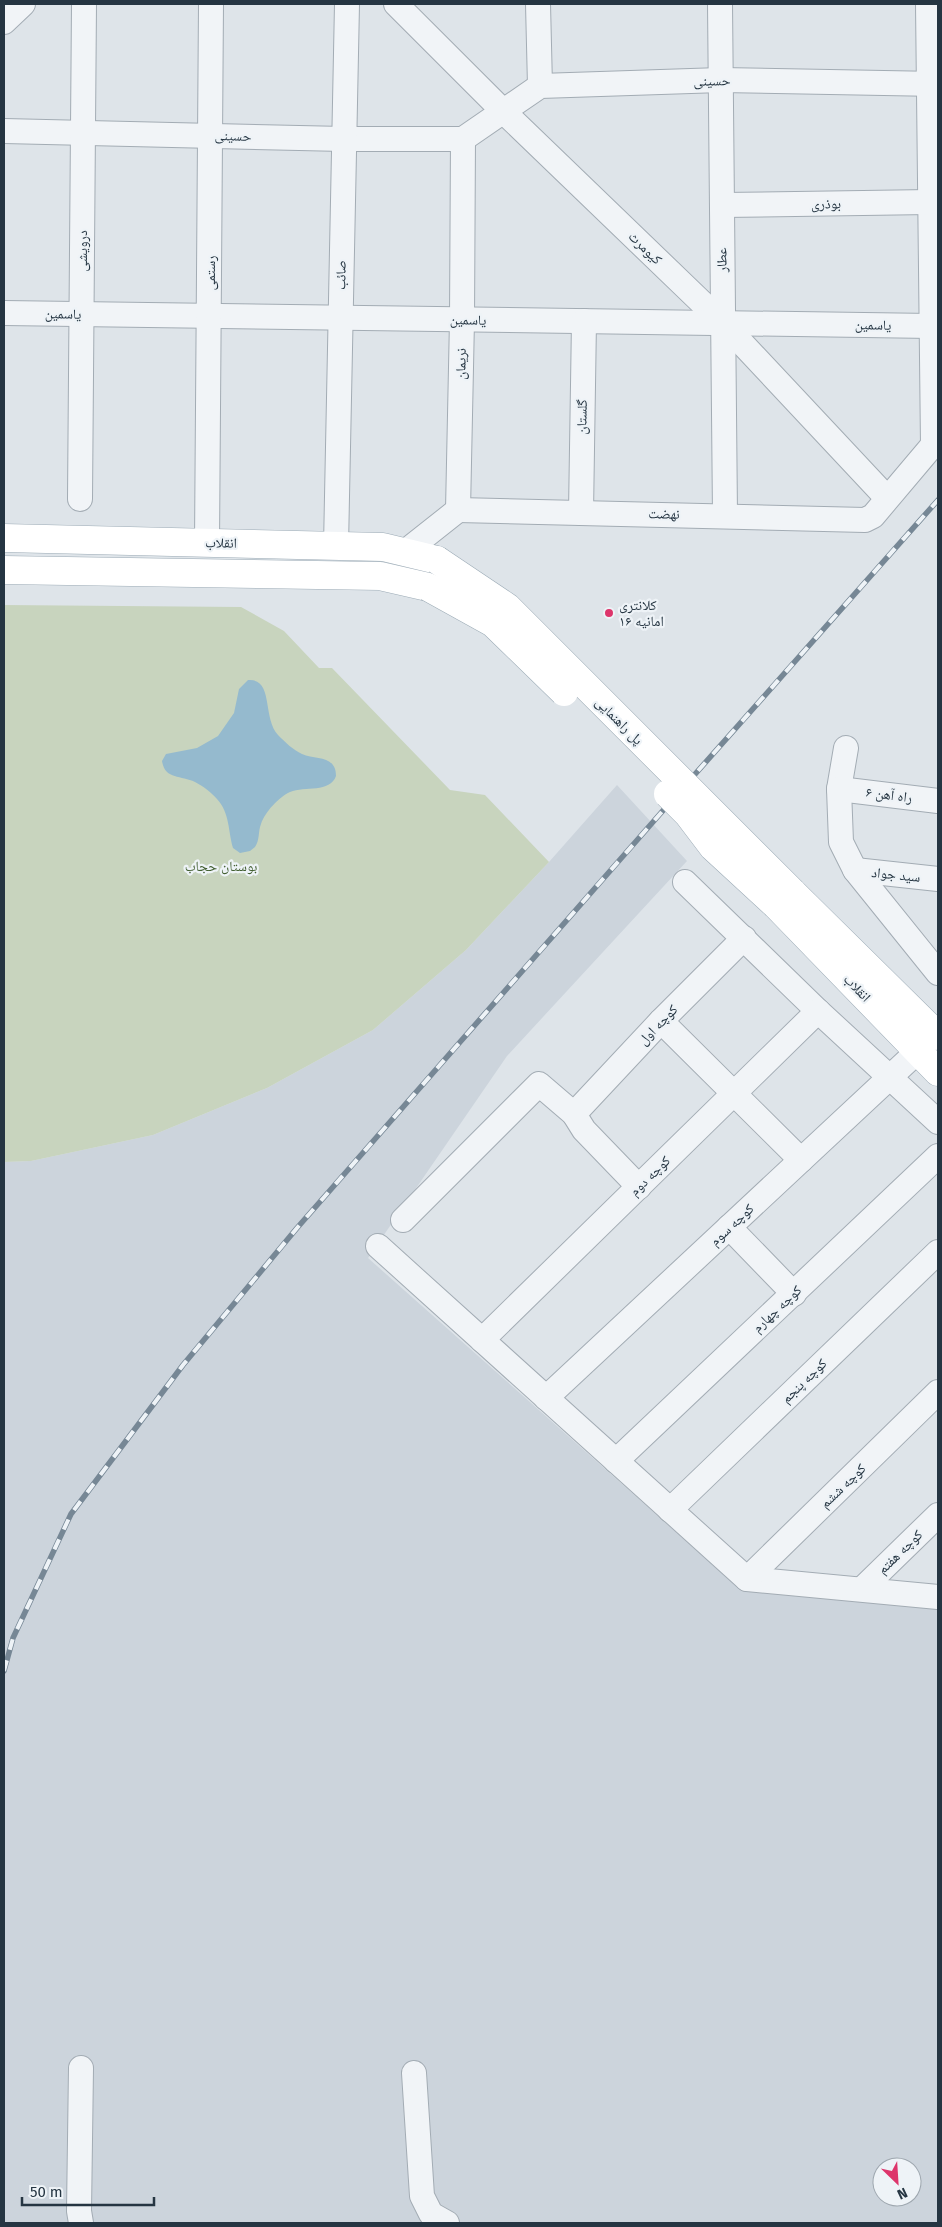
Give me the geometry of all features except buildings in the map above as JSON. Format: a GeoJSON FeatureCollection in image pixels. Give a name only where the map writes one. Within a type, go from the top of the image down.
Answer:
{"type":"FeatureCollection","features":[{"type":"Feature","properties":{"kind":"main road","name":"انقلاب"},"geometry":{"type":"LineString","coordinates":[[4,538],[383,547],[437,560]]}},
{"type":"Feature","properties":{"kind":"main road","name":"پل راهنمایی"},"geometry":{"type":"LineString","coordinates":[[437,560],[507,607],[784,899]]}},
{"type":"Feature","properties":{"kind":"main road","name":"پل راهنمایی"},"geometry":{"type":"LineString","coordinates":[[4,570],[380,576],[428,587],[494,622],[688,814],[713,847],[784,899]]}},
{"type":"Feature","properties":{"kind":"main road","name":"انقلاب"},"geometry":{"type":"LineString","coordinates":[[784,899],[933,1037],[938,1072]]}},
{"type":"Feature","properties":{"kind":"street"},"geometry":{"type":"LineString","coordinates":[[4,22],[22,4]]}},
{"type":"Feature","properties":{"kind":"street","name":"درویشی"},"geometry":{"type":"LineString","coordinates":[[80,498],[84,4]]}},
{"type":"Feature","properties":{"kind":"street","name":"رستمی"},"geometry":{"type":"LineString","coordinates":[[207,543],[211,4]]}},
{"type":"Feature","properties":{"kind":"street","name":"صائب"},"geometry":{"type":"LineString","coordinates":[[336,546],[347,4]]}},
{"type":"Feature","properties":{"kind":"street","name":"کیومرث"},"geometry":{"type":"LineString","coordinates":[[396,4],[504,112],[723,323],[886,498]]}},
{"type":"Feature","properties":{"kind":"street"},"geometry":{"type":"LineString","coordinates":[[463,139],[540,86],[538,4]]}},
{"type":"Feature","properties":{"kind":"street","name":"عطار"},"geometry":{"type":"LineString","coordinates":[[720,4],[725,515]]}},
{"type":"Feature","properties":{"kind":"street"},"geometry":{"type":"LineString","coordinates":[[886,498],[936,442],[930,202],[934,84],[928,4]]}},
{"type":"Feature","properties":{"kind":"street","name":"حسینی"},"geometry":{"type":"LineString","coordinates":[[540,86],[720,80],[934,84]]}},
{"type":"Feature","properties":{"kind":"street","name":"حسینی"},"geometry":{"type":"LineString","coordinates":[[4,131],[344,139],[463,139]]}},
{"type":"Feature","properties":{"kind":"street","name":"نریمان"},"geometry":{"type":"LineString","coordinates":[[458,510],[463,139]]}},
{"type":"Feature","properties":{"kind":"street","name":"بوذری"},"geometry":{"type":"LineString","coordinates":[[722,205],[930,202]]}},
{"type":"Feature","properties":{"kind":"street","name":"یاسمین"},"geometry":{"type":"LineString","coordinates":[[4,313],[932,326]]}},
{"type":"Feature","properties":{"kind":"street","name":"گلستان"},"geometry":{"type":"LineString","coordinates":[[581,512],[584,321]]}},
{"type":"Feature","properties":{"kind":"street","name":"نهضت"},"geometry":{"type":"LineString","coordinates":[[458,510],[725,515],[865,520],[869,518],[886,498]]}},
{"type":"Feature","properties":{"kind":"street"},"geometry":{"type":"LineString","coordinates":[[405,552],[458,510]]}},
{"type":"Feature","properties":{"kind":"street"},"geometry":{"type":"LineString","coordinates":[[846,748],[839,789],[842,842],[855,870],[938,973]]}},
{"type":"Feature","properties":{"kind":"street","name":"راه آهن ۶"},"geometry":{"type":"LineString","coordinates":[[839,789],[938,801]]}},
{"type":"Feature","properties":{"kind":"street","name":"سید جواد"},"geometry":{"type":"LineString","coordinates":[[855,870],[938,879]]}},
{"type":"Feature","properties":{"kind":"street"},"geometry":{"type":"LineString","coordinates":[[685,882],[818,1011],[938,1122]]}},
{"type":"Feature","properties":{"kind":"street","name":"کوچه اول"},"geometry":{"type":"LineString","coordinates":[[574,1114],[660,1021],[744,938]]}},
{"type":"Feature","properties":{"kind":"street","name":"کوچه دوم"},"geometry":{"type":"LineString","coordinates":[[482,1340],[818,1011]]}},
{"type":"Feature","properties":{"kind":"street"},"geometry":{"type":"LineString","coordinates":[[660,1021],[801,1160]]}},
{"type":"Feature","properties":{"kind":"street","name":"کوچه سوم"},"geometry":{"type":"LineString","coordinates":[[546,1398],[933,1037]]}},
{"type":"Feature","properties":{"kind":"street"},"geometry":{"type":"LineString","coordinates":[[403,1220],[539,1084],[574,1114],[584,1130],[639,1187]]}},
{"type":"Feature","properties":{"kind":"street","name":"کوچه چهارم"},"geometry":{"type":"LineString","coordinates":[[616,1461],[938,1156]]}},
{"type":"Feature","properties":{"kind":"street"},"geometry":{"type":"LineString","coordinates":[[730,1227],[794,1294]]}},
{"type":"Feature","properties":{"kind":"street"},"geometry":{"type":"LineString","coordinates":[[378,1246],[747,1579],[938,1596]]}},
{"type":"Feature","properties":{"kind":"street","name":"کوچه پنجم"},"geometry":{"type":"LineString","coordinates":[[670,1510],[938,1252]]}},
{"type":"Feature","properties":{"kind":"street","name":"کوچه ششم"},"geometry":{"type":"LineString","coordinates":[[747,1579],[938,1392]]}},
{"type":"Feature","properties":{"kind":"street","name":"کوچه هفتم"},"geometry":{"type":"LineString","coordinates":[[862,1590],[938,1515]]}},
{"type":"Feature","properties":{"kind":"street"},"geometry":{"type":"LineString","coordinates":[[81,2068],[79,2212],[81,2223]]}},
{"type":"Feature","properties":{"kind":"street"},"geometry":{"type":"LineString","coordinates":[[414,2073],[422,2196],[434,2220]]}},
{"type":"Feature","properties":{"kind":"shaded area"},"geometry":{"type":"Polygon","coordinates":[[[617,785],[687,861],[507,1056],[368,1258],[740,1589],[938,1609],[938,2223],[4,2223],[4,1162],[31,1161],[153,1135],[267,1088],[373,1030],[466,950],[549,862],[617,785]]]}},
{"type":"Feature","properties":{"kind":"green space","name":"بوستان حجاب"},"geometry":{"type":"Polygon","coordinates":[[[4,605],[241,607],[284,631],[319,668],[332,668],[450,790],[485,795],[549,862],[466,950],[373,1030],[267,1088],[153,1135],[31,1161],[4,1162],[4,605]]]}},
{"type":"Feature","properties":{"kind":"water"},"geometry":{"type":"Polygon","coordinates":[[[248,680],[256,681],[265,692],[270,719],[278,735],[289,746],[299,752],[307,756],[329,761],[335,769],[336,776],[333,781],[323,787],[296,790],[281,797],[263,819],[255,847],[250,851],[240,853],[233,848],[226,816],[217,799],[195,782],[170,774],[166,771],[162,761],[166,754],[197,748],[218,736],[234,713],[239,689],[248,680]]]}},
{"type":"Feature","properties":{"kind":"railway"},"geometry":{"type":"LineString","coordinates":[[4,1671],[13,1638],[71,1514],[183,1365],[297,1228],[938,500]]}},
{"type":"Feature","properties":{"kind":"place","name":"کلانتری ۱۶ امانیه"},"geometry":{"type":"Point","coordinates":[609,613]}}]}
